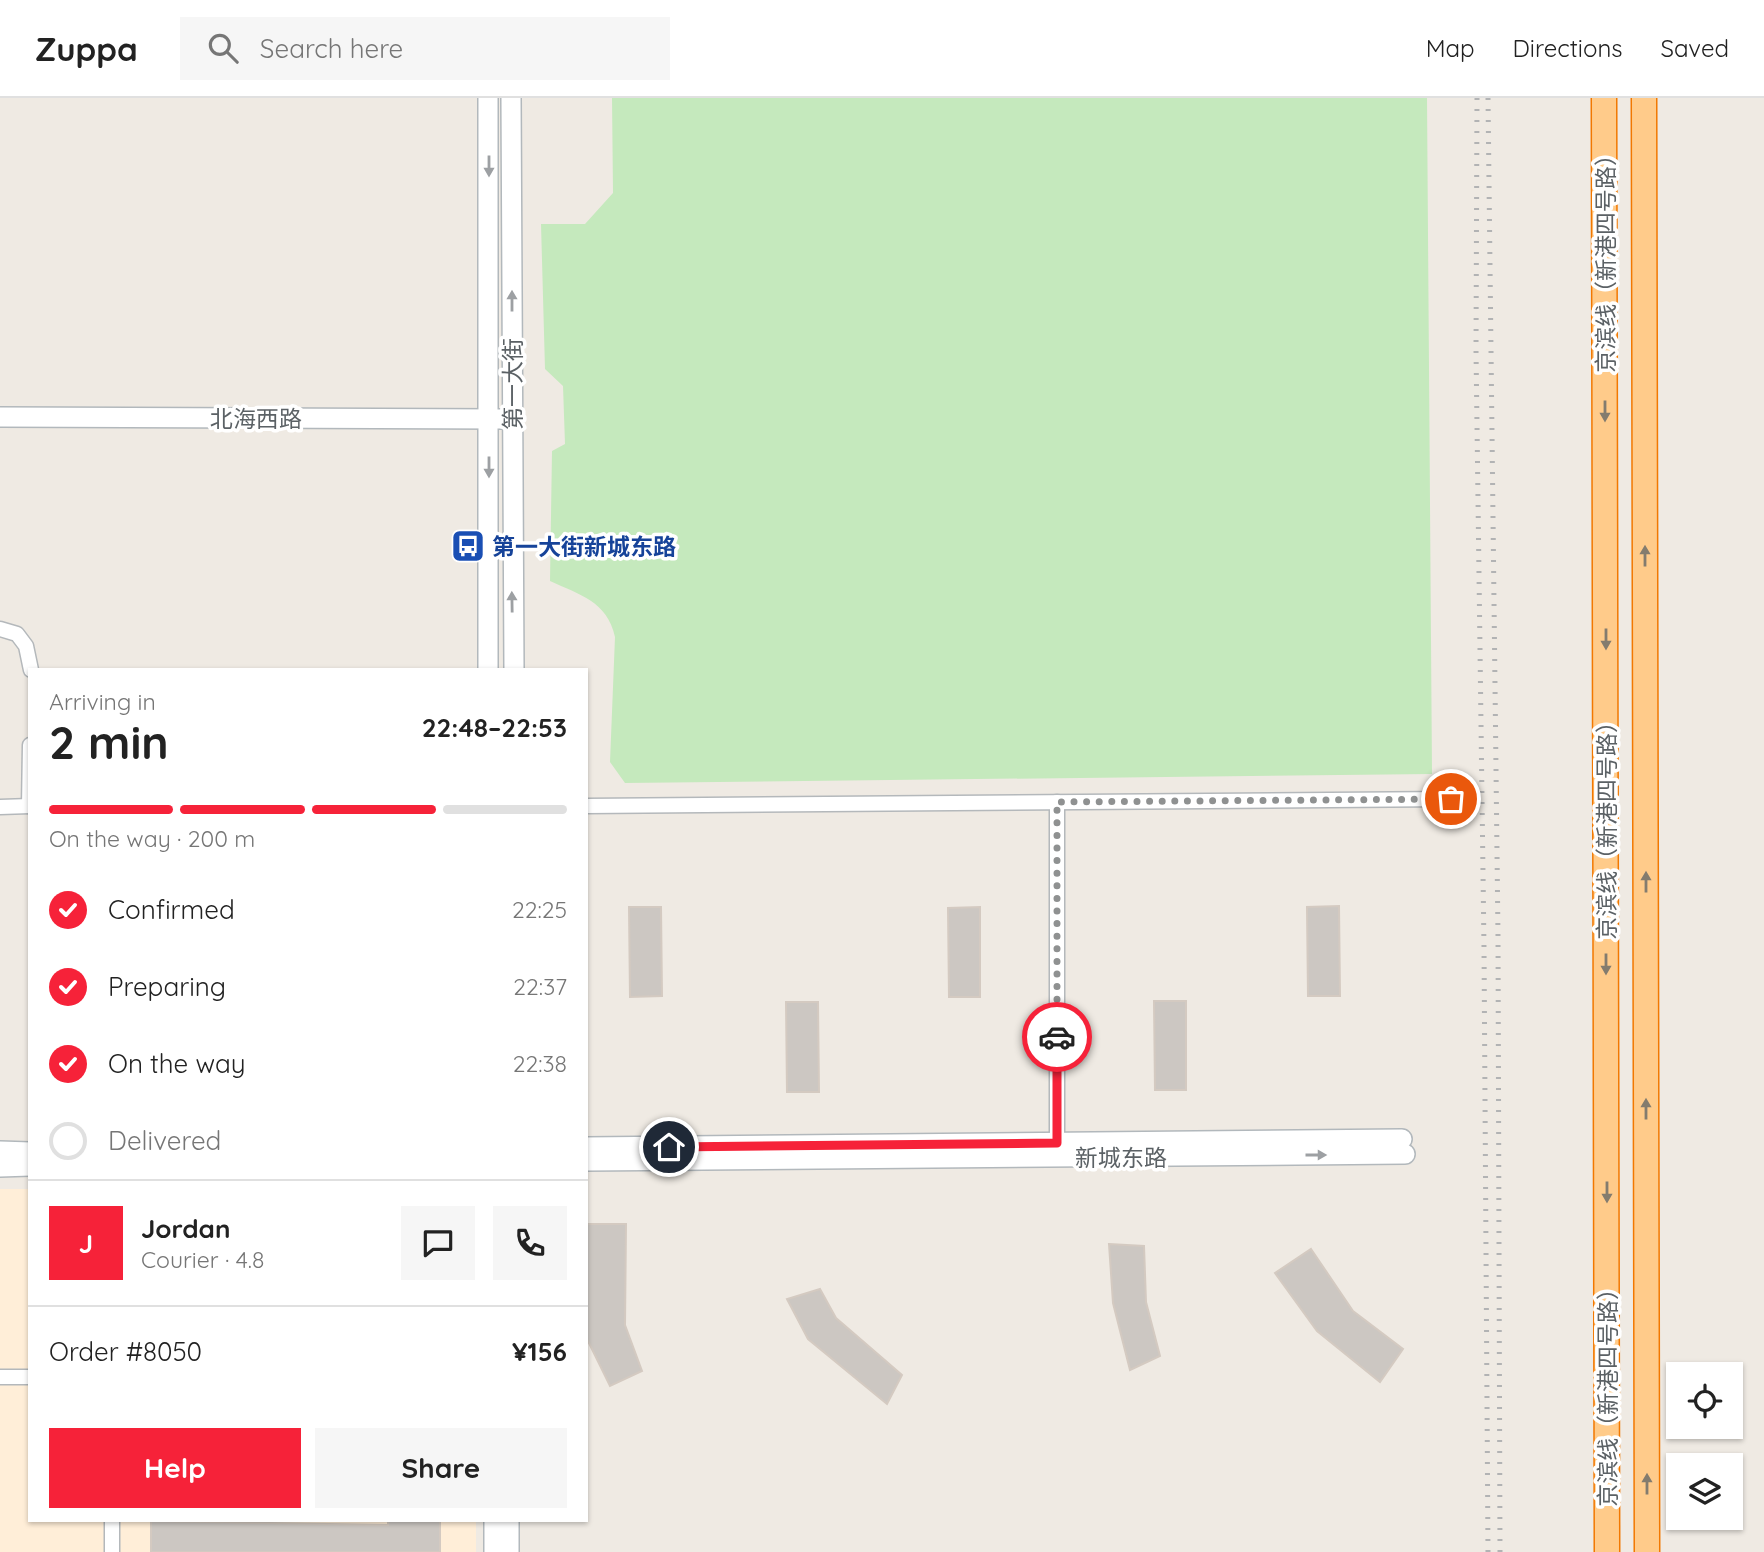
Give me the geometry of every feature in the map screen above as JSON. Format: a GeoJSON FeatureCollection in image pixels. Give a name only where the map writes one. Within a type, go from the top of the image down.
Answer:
{"type":"FeatureCollection","features":[{"type":"Feature","properties":{"kind":"highway","name":"京滨线（新港四号路）"},"geometry":{"type":"LineString","coordinates":[[1604,98],[1607,1552]]}},
{"type":"Feature","properties":{"kind":"highway","name":"京滨线（新港四号路）"},"geometry":{"type":"LineString","coordinates":[[1644,98],[1647,1552]]}},
{"type":"Feature","properties":{"kind":"street","name":"第一大街"},"geometry":{"type":"LineString","coordinates":[[488,98],[488,668]]}},
{"type":"Feature","properties":{"kind":"street","name":"第一大街"},"geometry":{"type":"LineString","coordinates":[[511,98],[514,668]]}},
{"type":"Feature","properties":{"kind":"street","name":"北海西路"},"geometry":{"type":"LineString","coordinates":[[0,417],[512,419]]}},
{"type":"Feature","properties":{"kind":"street"},"geometry":{"type":"LineString","coordinates":[[0,629],[17,634],[26,646],[31,668]]}},
{"type":"Feature","properties":{"kind":"street"},"geometry":{"type":"LineString","coordinates":[[588,806],[1451,799]]}},
{"type":"Feature","properties":{"kind":"street"},"geometry":{"type":"LineString","coordinates":[[1057,802],[1057,1150]]}},
{"type":"Feature","properties":{"kind":"street"},"geometry":{"type":"LineString","coordinates":[[0,807],[28,806]]}},
{"type":"Feature","properties":{"kind":"street","name":"新城东路"},"geometry":{"type":"LineString","coordinates":[[588,1147],[1057,1150]]}},
{"type":"Feature","properties":{"kind":"street","name":"新城东路"},"geometry":{"type":"LineString","coordinates":[[588,1161],[1057,1150],[1403,1147]]}},
{"type":"Feature","properties":{"kind":"street"},"geometry":{"type":"LineString","coordinates":[[0,1151],[28,1152]]}},
{"type":"Feature","properties":{"kind":"street"},"geometry":{"type":"LineString","coordinates":[[0,1167],[28,1166]]}},
{"type":"Feature","properties":{"kind":"street"},"geometry":{"type":"LineString","coordinates":[[0,1377],[28,1377]]}},
{"type":"Feature","properties":{"kind":"street"},"geometry":{"type":"LineString","coordinates":[[112,1522],[113,1552]]}},
{"type":"Feature","properties":{"kind":"street"},"geometry":{"type":"LineString","coordinates":[[494,1522],[494,1552]]}},
{"type":"Feature","properties":{"kind":"street"},"geometry":{"type":"LineString","coordinates":[[509,1522],[509,1552]]}},
{"type":"Feature","properties":{"kind":"shaded area"},"geometry":{"type":"Polygon","coordinates":[[[0,1189],[28,1189],[28,1522],[476,1522],[476,1552],[0,1552],[0,1189]]]}},
{"type":"Feature","properties":{"kind":"green space"},"geometry":{"type":"Polygon","coordinates":[[[612,98],[1427,98],[1432,774],[625,783],[610,762],[615,637],[611,625],[606,615],[591,601],[550,581],[552,451],[565,444],[563,386],[545,369],[541,224],[585,224],[613,193],[612,98]]]}},
{"type":"Feature","properties":{"kind":"building"},"geometry":{"type":"Polygon","coordinates":[[[1339,906],[1340,996],[1308,996],[1307,907],[1339,906]]]}},
{"type":"Feature","properties":{"kind":"building"},"geometry":{"type":"Polygon","coordinates":[[[629,907],[661,907],[662,996],[630,997],[629,907]]]}},
{"type":"Feature","properties":{"kind":"building"},"geometry":{"type":"Polygon","coordinates":[[[980,907],[980,997],[949,997],[948,908],[980,907]]]}},
{"type":"Feature","properties":{"kind":"building"},"geometry":{"type":"Polygon","coordinates":[[[1154,1001],[1186,1001],[1186,1090],[1155,1090],[1154,1001]]]}},
{"type":"Feature","properties":{"kind":"building"},"geometry":{"type":"Polygon","coordinates":[[[786,1002],[818,1002],[819,1092],[787,1092],[786,1002]]]}},
{"type":"Feature","properties":{"kind":"building"},"geometry":{"type":"Polygon","coordinates":[[[588,1224],[626,1224],[625,1325],[642,1371],[610,1386],[588,1341],[588,1224]]]}},
{"type":"Feature","properties":{"kind":"building"},"geometry":{"type":"Polygon","coordinates":[[[1109,1244],[1144,1246],[1146,1302],[1160,1356],[1130,1370],[1113,1303],[1109,1244]]]}},
{"type":"Feature","properties":{"kind":"building"},"geometry":{"type":"Polygon","coordinates":[[[1311,1249],[1353,1311],[1403,1349],[1380,1382],[1317,1331],[1275,1273],[1311,1249]]]}},
{"type":"Feature","properties":{"kind":"building"},"geometry":{"type":"Polygon","coordinates":[[[820,1289],[836,1318],[902,1375],[887,1404],[808,1339],[787,1299],[820,1289]]]}},
{"type":"Feature","properties":{"kind":"building"},"geometry":{"type":"Polygon","coordinates":[[[151,1522],[388,1525],[388,1522],[440,1522],[440,1552],[151,1552],[151,1522]]]}},
{"type":"Feature","properties":{"kind":"railway"},"geometry":{"type":"LineString","coordinates":[[1477,98],[1476,350],[1488,1552]]}},
{"type":"Feature","properties":{"kind":"railway"},"geometry":{"type":"LineString","coordinates":[[1488,98],[1498,936],[1500,1552]]}},
{"type":"Feature","properties":{"kind":"way so far"},"geometry":{"type":"LineString","coordinates":[[1057,1037],[1057,802],[1451,799]]}},
{"type":"Feature","properties":{"kind":"place","name":"第一大街新城东路"},"geometry":{"type":"Point","coordinates":[468,546]}},
{"type":"Feature","properties":{"kind":"route"},"geometry":{"type":"LineString","coordinates":[[669,1147],[1057,1143],[1057,1037]]}}]}
